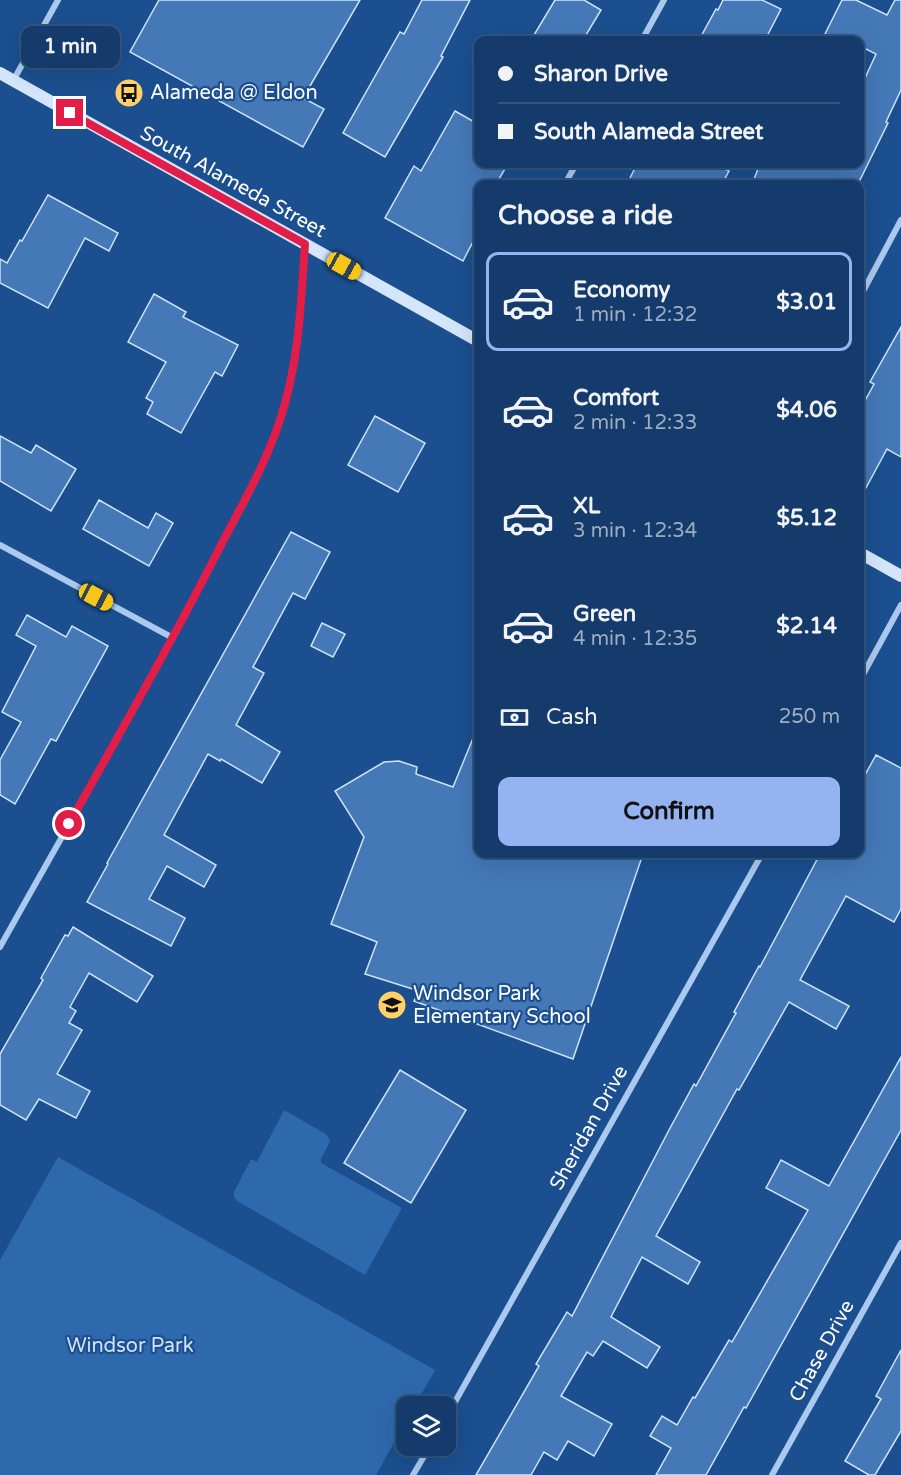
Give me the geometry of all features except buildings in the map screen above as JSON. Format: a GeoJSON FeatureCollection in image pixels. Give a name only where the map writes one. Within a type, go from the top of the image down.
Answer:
{"type":"FeatureCollection","features":[{"type":"Feature","properties":{"kind":"main road","name":"South Alameda Street"},"geometry":{"type":"LineString","coordinates":[[0,73],[474,339]]}},
{"type":"Feature","properties":{"kind":"main road"},"geometry":{"type":"LineString","coordinates":[[864,555],[901,576]]}},
{"type":"Feature","properties":{"kind":"street"},"geometry":{"type":"LineString","coordinates":[[13,81],[58,0]]}},
{"type":"Feature","properties":{"kind":"street"},"geometry":{"type":"LineString","coordinates":[[644,36],[664,0]]}},
{"type":"Feature","properties":{"kind":"street"},"geometry":{"type":"LineString","coordinates":[[864,289],[901,220]]}},
{"type":"Feature","properties":{"kind":"street"},"geometry":{"type":"LineString","coordinates":[[0,947],[173,638],[265,461],[281,419],[292,369],[300,318],[305,244]]}},
{"type":"Feature","properties":{"kind":"street"},"geometry":{"type":"LineString","coordinates":[[0,545],[173,638]]}},
{"type":"Feature","properties":{"kind":"street"},"geometry":{"type":"LineString","coordinates":[[864,673],[901,605]]}},
{"type":"Feature","properties":{"kind":"street","name":"Sheridan Drive"},"geometry":{"type":"LineString","coordinates":[[456,1400],[760,858]]}},
{"type":"Feature","properties":{"kind":"street","name":"Chase Drive"},"geometry":{"type":"LineString","coordinates":[[772,1475],[901,1242]]}},
{"type":"Feature","properties":{"kind":"street"},"geometry":{"type":"LineString","coordinates":[[414,1475],[424,1456]]}},
{"type":"Feature","properties":{"kind":"green space"},"geometry":{"type":"Polygon","coordinates":[[[284,1110],[326,1134],[330,1141],[321,1163],[402,1208],[365,1275],[237,1201],[234,1197],[234,1192],[251,1159],[257,1162],[284,1110]]]}},
{"type":"Feature","properties":{"kind":"green space","name":"Windsor Park"},"geometry":{"type":"Polygon","coordinates":[[[58,1157],[435,1370],[420,1396],[396,1396],[396,1439],[376,1475],[0,1475],[0,1260],[58,1157]]]}},
{"type":"Feature","properties":{"kind":"place","name":"Alameda @ Eldon"},"geometry":{"type":"Point","coordinates":[129,93]}},
{"type":"Feature","properties":{"kind":"place","name":"Windsor Park Elementary School"},"geometry":{"type":"Point","coordinates":[392,1005]}},
{"type":"Feature","properties":{"kind":"route"},"geometry":{"type":"LineString","coordinates":[[69,824],[173,638],[265,461],[281,419],[292,369],[300,318],[305,244],[70,113]]}}]}
